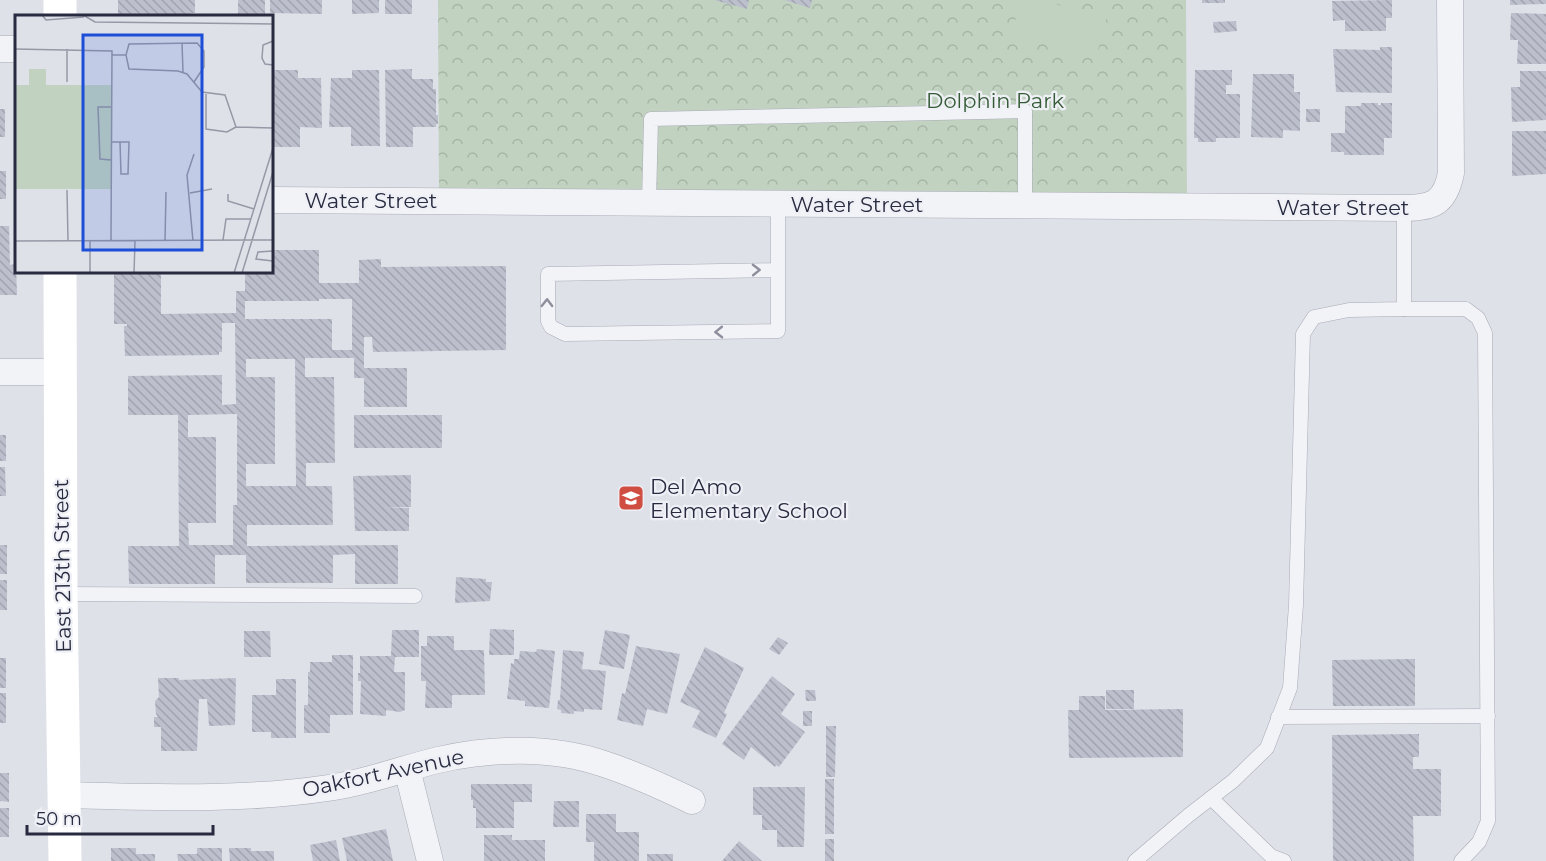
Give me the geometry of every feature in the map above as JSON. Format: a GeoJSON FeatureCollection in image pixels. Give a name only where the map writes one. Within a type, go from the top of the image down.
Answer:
{"type":"FeatureCollection","features":[{"type":"Feature","properties":{"kind":"street","name":"Water Street"},"geometry":{"type":"LineString","coordinates":[[273,200],[1431,206],[1440,200],[1449,188],[1451,173],[1450,0]]}},
{"type":"Feature","properties":{"kind":"street","name":"East 213th Street"},"geometry":{"type":"LineString","coordinates":[[60,273],[65,861]]}},
{"type":"Feature","properties":{"kind":"street"},"geometry":{"type":"LineString","coordinates":[[0,372],[60,372]]}},
{"type":"Feature","properties":{"kind":"street","name":"Oakfort Avenue"},"geometry":{"type":"LineString","coordinates":[[65,795],[226,797],[277,794],[366,781],[436,760],[468,754],[535,752],[568,755],[602,763],[640,777],[692,801]]}},
{"type":"Feature","properties":{"kind":"street"},"geometry":{"type":"LineString","coordinates":[[407,769],[430,861]]}},
{"type":"Feature","properties":{"kind":"lane"},"geometry":{"type":"LineString","coordinates":[[649,202],[651,119],[1024,111],[1025,205]]}},
{"type":"Feature","properties":{"kind":"lane"},"geometry":{"type":"LineString","coordinates":[[778,203],[778,270],[778,331],[565,334],[551,327],[547,311],[548,274],[778,270]]}},
{"type":"Feature","properties":{"kind":"lane"},"geometry":{"type":"LineString","coordinates":[[1404,207],[1404,309]]}},
{"type":"Feature","properties":{"kind":"lane"},"geometry":{"type":"LineString","coordinates":[[1135,861],[1233,781],[1267,748],[1290,688],[1296,605],[1303,334],[1314,317],[1349,310],[1466,309],[1478,318],[1485,333],[1488,821],[1479,842],[1461,861]]}},
{"type":"Feature","properties":{"kind":"lane"},"geometry":{"type":"LineString","coordinates":[[61,594],[415,596]]}},
{"type":"Feature","properties":{"kind":"lane"},"geometry":{"type":"LineString","coordinates":[[1278,717],[1488,716]]}},
{"type":"Feature","properties":{"kind":"lane"},"geometry":{"type":"LineString","coordinates":[[1211,798],[1271,856],[1284,861]]}},
{"type":"Feature","properties":{"kind":"green space","name":"Dolphin Park"},"geometry":{"type":"Polygon","coordinates":[[[438,0],[1186,0],[1187,202],[439,198],[438,0]]]}},
{"type":"Feature","properties":{"kind":"green space"},"geometry":{"type":"Polygon","coordinates":[[[1020,0],[1040,0],[1107,17],[1096,57],[1012,35],[1020,0]]]}},
{"type":"Feature","properties":{"kind":"building"},"geometry":{"type":"Polygon","coordinates":[[[118,0],[195,0],[195,13],[191,15],[118,14],[118,0]]]}},
{"type":"Feature","properties":{"kind":"building"},"geometry":{"type":"Polygon","coordinates":[[[238,0],[265,0],[265,14],[238,14],[238,0]]]}},
{"type":"Feature","properties":{"kind":"building"},"geometry":{"type":"Polygon","coordinates":[[[270,0],[322,0],[322,14],[270,13],[270,0]]]}},
{"type":"Feature","properties":{"kind":"building"},"geometry":{"type":"Polygon","coordinates":[[[352,0],[379,0],[379,13],[352,14],[352,0]]]}},
{"type":"Feature","properties":{"kind":"building"},"geometry":{"type":"Polygon","coordinates":[[[385,0],[412,0],[412,14],[385,14],[385,0]]]}},
{"type":"Feature","properties":{"kind":"building"},"geometry":{"type":"Polygon","coordinates":[[[714,0],[749,0],[747,9],[714,0]]]}},
{"type":"Feature","properties":{"kind":"building"},"geometry":{"type":"Polygon","coordinates":[[[784,0],[812,0],[810,8],[784,0]]]}},
{"type":"Feature","properties":{"kind":"building"},"geometry":{"type":"Polygon","coordinates":[[[1202,0],[1225,0],[1225,3],[1202,3],[1202,0]]]}},
{"type":"Feature","properties":{"kind":"building"},"geometry":{"type":"Polygon","coordinates":[[[1392,0],[1392,18],[1386,18],[1386,31],[1345,31],[1345,20],[1333,21],[1332,1],[1392,0]]]}},
{"type":"Feature","properties":{"kind":"building"},"geometry":{"type":"Polygon","coordinates":[[[1510,0],[1546,0],[1546,4],[1510,5],[1510,0]]]}},
{"type":"Feature","properties":{"kind":"building"},"geometry":{"type":"Polygon","coordinates":[[[1511,13],[1546,14],[1546,64],[1517,64],[1518,40],[1510,40],[1511,13]]]}},
{"type":"Feature","properties":{"kind":"building"},"geometry":{"type":"Polygon","coordinates":[[[1236,21],[1237,31],[1214,33],[1213,22],[1236,21]]]}},
{"type":"Feature","properties":{"kind":"building"},"geometry":{"type":"Polygon","coordinates":[[[1380,47],[1392,47],[1392,93],[1336,92],[1333,49],[1380,50],[1380,47]]]}},
{"type":"Feature","properties":{"kind":"building"},"geometry":{"type":"Polygon","coordinates":[[[412,69],[412,79],[433,79],[433,89],[436,89],[438,124],[436,127],[413,127],[413,147],[386,147],[385,70],[412,69]]]}},
{"type":"Feature","properties":{"kind":"building"},"geometry":{"type":"Polygon","coordinates":[[[273,70],[298,70],[298,78],[321,78],[322,128],[300,127],[300,147],[273,147],[273,70]]]}},
{"type":"Feature","properties":{"kind":"building"},"geometry":{"type":"Polygon","coordinates":[[[352,70],[379,70],[380,146],[351,146],[351,127],[329,127],[331,78],[352,78],[352,70]]]}},
{"type":"Feature","properties":{"kind":"building"},"geometry":{"type":"Polygon","coordinates":[[[1195,70],[1232,70],[1232,85],[1226,85],[1226,94],[1240,94],[1240,138],[1216,138],[1216,142],[1198,142],[1198,138],[1194,138],[1195,70]]]}},
{"type":"Feature","properties":{"kind":"building"},"geometry":{"type":"Polygon","coordinates":[[[1520,71],[1546,71],[1546,120],[1512,122],[1511,87],[1520,87],[1520,71]]]}},
{"type":"Feature","properties":{"kind":"building"},"geometry":{"type":"Polygon","coordinates":[[[1253,74],[1294,74],[1294,92],[1300,92],[1300,131],[1283,130],[1283,138],[1251,137],[1253,74]]]}},
{"type":"Feature","properties":{"kind":"building"},"geometry":{"type":"Polygon","coordinates":[[[1361,103],[1381,105],[1381,103],[1392,103],[1392,138],[1384,138],[1384,155],[1344,155],[1344,152],[1331,152],[1331,133],[1345,133],[1345,106],[1361,106],[1361,103]]]}},
{"type":"Feature","properties":{"kind":"building"},"geometry":{"type":"Polygon","coordinates":[[[0,109],[5,109],[5,137],[0,137],[0,109]]]}},
{"type":"Feature","properties":{"kind":"building"},"geometry":{"type":"Polygon","coordinates":[[[1306,109],[1320,109],[1320,122],[1306,122],[1306,109]]]}},
{"type":"Feature","properties":{"kind":"building"},"geometry":{"type":"Polygon","coordinates":[[[1512,131],[1546,131],[1546,174],[1512,176],[1512,131]]]}},
{"type":"Feature","properties":{"kind":"building"},"geometry":{"type":"Polygon","coordinates":[[[0,171],[6,171],[6,199],[0,199],[0,171]]]}},
{"type":"Feature","properties":{"kind":"building"},"geometry":{"type":"Polygon","coordinates":[[[0,226],[9,226],[10,265],[15,264],[17,295],[0,295],[0,226]]]}},
{"type":"Feature","properties":{"kind":"building"},"geometry":{"type":"Polygon","coordinates":[[[273,250],[319,250],[319,283],[359,283],[359,260],[381,259],[381,267],[506,266],[506,350],[373,352],[372,337],[364,337],[364,368],[407,368],[407,407],[364,407],[364,378],[354,378],[354,358],[305,358],[305,377],[334,377],[335,463],[306,463],[306,486],[332,486],[333,525],[247,525],[247,546],[398,545],[398,584],[355,584],[355,554],[333,555],[333,583],[246,583],[246,555],[215,555],[215,584],[129,584],[128,546],[179,546],[178,415],[128,415],[128,376],[222,375],[222,405],[236,404],[235,323],[222,323],[222,352],[219,352],[219,355],[125,356],[124,326],[127,324],[114,324],[114,273],[161,273],[161,314],[236,313],[236,291],[245,291],[245,273],[273,273],[273,250]],[[352,299],[245,301],[245,319],[332,319],[332,350],[352,350],[352,299]],[[246,359],[246,377],[275,377],[275,464],[246,464],[246,486],[296,486],[295,359],[246,359]],[[237,414],[188,415],[188,437],[216,437],[216,523],[188,523],[189,545],[233,545],[233,505],[237,505],[237,414]]]}},
{"type":"Feature","properties":{"kind":"building"},"geometry":{"type":"Polygon","coordinates":[[[354,415],[442,415],[442,448],[354,448],[354,415]]]}},
{"type":"Feature","properties":{"kind":"building"},"geometry":{"type":"Polygon","coordinates":[[[0,435],[6,435],[6,461],[0,461],[0,435]]]}},
{"type":"Feature","properties":{"kind":"building"},"geometry":{"type":"Polygon","coordinates":[[[0,467],[5,467],[6,496],[0,496],[0,467]]]}},
{"type":"Feature","properties":{"kind":"building"},"geometry":{"type":"Polygon","coordinates":[[[411,475],[411,507],[384,507],[409,508],[409,531],[355,531],[353,476],[411,475]]]}},
{"type":"Feature","properties":{"kind":"building"},"geometry":{"type":"Polygon","coordinates":[[[0,545],[7,545],[7,574],[0,574],[0,545]]]}},
{"type":"Feature","properties":{"kind":"building"},"geometry":{"type":"Polygon","coordinates":[[[456,577],[486,579],[486,582],[492,582],[490,601],[455,603],[456,577]]]}},
{"type":"Feature","properties":{"kind":"building"},"geometry":{"type":"Polygon","coordinates":[[[0,580],[7,580],[7,610],[0,610],[0,580]]]}},
{"type":"Feature","properties":{"kind":"building"},"geometry":{"type":"Polygon","coordinates":[[[490,629],[514,630],[514,655],[489,655],[490,629]]]}},
{"type":"Feature","properties":{"kind":"building"},"geometry":{"type":"Polygon","coordinates":[[[392,630],[419,630],[419,657],[395,657],[394,672],[405,672],[405,710],[400,712],[386,710],[386,716],[360,714],[361,681],[358,681],[358,673],[360,673],[360,656],[391,656],[392,630]]]}},
{"type":"Feature","properties":{"kind":"building"},"geometry":{"type":"Polygon","coordinates":[[[605,630],[630,635],[624,669],[599,664],[605,630]]]}},
{"type":"Feature","properties":{"kind":"building"},"geometry":{"type":"Polygon","coordinates":[[[244,631],[270,631],[271,657],[244,657],[244,631]]]}},
{"type":"Feature","properties":{"kind":"building"},"geometry":{"type":"Polygon","coordinates":[[[427,636],[454,636],[454,650],[484,650],[485,695],[452,695],[452,708],[425,708],[426,681],[421,681],[421,646],[427,646],[427,636]]]}},
{"type":"Feature","properties":{"kind":"building"},"geometry":{"type":"Polygon","coordinates":[[[778,637],[788,643],[779,655],[769,649],[778,637]]]}},
{"type":"Feature","properties":{"kind":"building"},"geometry":{"type":"Polygon","coordinates":[[[636,646],[680,654],[667,714],[647,709],[643,726],[617,720],[622,693],[625,694],[636,646]]]}},
{"type":"Feature","properties":{"kind":"building"},"geometry":{"type":"Polygon","coordinates":[[[705,647],[744,668],[724,713],[727,714],[716,738],[692,727],[700,711],[680,702],[705,647]]]}},
{"type":"Feature","properties":{"kind":"building"},"geometry":{"type":"Polygon","coordinates":[[[537,649],[555,651],[549,708],[525,706],[525,701],[507,699],[511,663],[514,664],[514,659],[519,659],[520,651],[536,652],[537,649]]]}},
{"type":"Feature","properties":{"kind":"building"},"geometry":{"type":"Polygon","coordinates":[[[563,650],[584,652],[582,669],[606,671],[602,710],[584,709],[584,712],[574,711],[574,714],[561,713],[561,710],[557,709],[558,700],[560,700],[563,650]]]}},
{"type":"Feature","properties":{"kind":"building"},"geometry":{"type":"Polygon","coordinates":[[[332,655],[353,655],[353,715],[330,715],[330,733],[304,733],[304,705],[308,705],[310,662],[332,662],[332,655]]]}},
{"type":"Feature","properties":{"kind":"building"},"geometry":{"type":"Polygon","coordinates":[[[0,658],[6,658],[6,688],[0,688],[0,658]]]}},
{"type":"Feature","properties":{"kind":"building"},"geometry":{"type":"Polygon","coordinates":[[[1415,659],[1415,706],[1333,706],[1332,660],[1415,659]]]}},
{"type":"Feature","properties":{"kind":"building"},"geometry":{"type":"Polygon","coordinates":[[[772,676],[795,694],[781,714],[805,732],[779,767],[776,765],[775,767],[751,747],[744,760],[722,744],[772,676]]]}},
{"type":"Feature","properties":{"kind":"building"},"geometry":{"type":"Polygon","coordinates":[[[158,678],[179,678],[179,680],[236,678],[235,725],[209,726],[207,699],[199,699],[197,751],[161,751],[161,727],[154,727],[154,717],[158,717],[155,701],[159,697],[158,678]]]}},
{"type":"Feature","properties":{"kind":"building"},"geometry":{"type":"Polygon","coordinates":[[[276,679],[296,679],[296,738],[271,738],[271,732],[252,732],[252,695],[276,695],[276,679]]]}},
{"type":"Feature","properties":{"kind":"building"},"geometry":{"type":"Polygon","coordinates":[[[805,690],[815,690],[816,701],[806,701],[805,690]]]}},
{"type":"Feature","properties":{"kind":"building"},"geometry":{"type":"Polygon","coordinates":[[[1106,690],[1134,690],[1134,709],[1106,709],[1106,690]]]}},
{"type":"Feature","properties":{"kind":"building"},"geometry":{"type":"Polygon","coordinates":[[[0,693],[6,693],[6,723],[0,723],[0,693]]]}},
{"type":"Feature","properties":{"kind":"building"},"geometry":{"type":"Polygon","coordinates":[[[1079,696],[1105,696],[1105,710],[1183,709],[1183,757],[1069,758],[1068,710],[1079,710],[1079,696]]]}},
{"type":"Feature","properties":{"kind":"building"},"geometry":{"type":"Polygon","coordinates":[[[803,711],[812,711],[812,726],[803,726],[803,711]]]}},
{"type":"Feature","properties":{"kind":"building"},"geometry":{"type":"Polygon","coordinates":[[[826,726],[836,726],[835,777],[826,777],[826,726]]]}},
{"type":"Feature","properties":{"kind":"building"},"geometry":{"type":"Polygon","coordinates":[[[1419,734],[1419,757],[1413,757],[1413,769],[1441,769],[1441,816],[1413,816],[1414,861],[1333,861],[1332,735],[1419,734]]]}},
{"type":"Feature","properties":{"kind":"building"},"geometry":{"type":"Polygon","coordinates":[[[0,773],[9,773],[9,802],[0,801],[0,773]]]}},
{"type":"Feature","properties":{"kind":"building"},"geometry":{"type":"Polygon","coordinates":[[[825,779],[834,779],[834,834],[825,834],[825,779]]]}},
{"type":"Feature","properties":{"kind":"building"},"geometry":{"type":"Polygon","coordinates":[[[471,784],[532,784],[532,802],[514,802],[514,828],[476,828],[476,808],[473,808],[473,800],[471,800],[471,784]]]}},
{"type":"Feature","properties":{"kind":"building"},"geometry":{"type":"Polygon","coordinates":[[[753,787],[805,787],[804,847],[777,847],[777,830],[762,830],[762,815],[753,815],[753,787]]]}},
{"type":"Feature","properties":{"kind":"building"},"geometry":{"type":"Polygon","coordinates":[[[554,801],[579,801],[579,827],[553,827],[554,801]]]}},
{"type":"Feature","properties":{"kind":"building"},"geometry":{"type":"Polygon","coordinates":[[[0,808],[9,808],[9,837],[0,837],[0,808]]]}},
{"type":"Feature","properties":{"kind":"building"},"geometry":{"type":"Polygon","coordinates":[[[586,814],[616,814],[616,832],[639,832],[639,861],[594,861],[594,842],[586,842],[586,814]]]}},
{"type":"Feature","properties":{"kind":"building"},"geometry":{"type":"Polygon","coordinates":[[[386,829],[393,861],[347,861],[342,838],[386,829]]]}},
{"type":"Feature","properties":{"kind":"building"},"geometry":{"type":"Polygon","coordinates":[[[484,835],[512,835],[512,840],[545,840],[545,861],[484,861],[484,835]]]}},
{"type":"Feature","properties":{"kind":"building"},"geometry":{"type":"Polygon","coordinates":[[[825,839],[834,839],[834,861],[825,861],[825,839]]]}},
{"type":"Feature","properties":{"kind":"building"},"geometry":{"type":"Polygon","coordinates":[[[336,840],[340,861],[313,861],[310,845],[336,840]]]}},
{"type":"Feature","properties":{"kind":"building"},"geometry":{"type":"Polygon","coordinates":[[[739,841],[762,861],[722,861],[739,841]]]}},
{"type":"Feature","properties":{"kind":"building"},"geometry":{"type":"Polygon","coordinates":[[[111,848],[136,848],[136,854],[155,854],[155,861],[111,861],[111,848]]]}},
{"type":"Feature","properties":{"kind":"building"},"geometry":{"type":"Polygon","coordinates":[[[197,848],[222,848],[222,861],[178,861],[177,854],[197,854],[197,848]]]}},
{"type":"Feature","properties":{"kind":"building"},"geometry":{"type":"Polygon","coordinates":[[[229,848],[274,851],[274,861],[230,861],[229,848]]]}},
{"type":"Feature","properties":{"kind":"building"},"geometry":{"type":"Polygon","coordinates":[[[647,854],[673,854],[673,861],[647,861],[647,854]]]}},
{"type":"Feature","properties":{"kind":"place","name":"Del Amo Elementary School"},"geometry":{"type":"Point","coordinates":[631,498]}}]}
